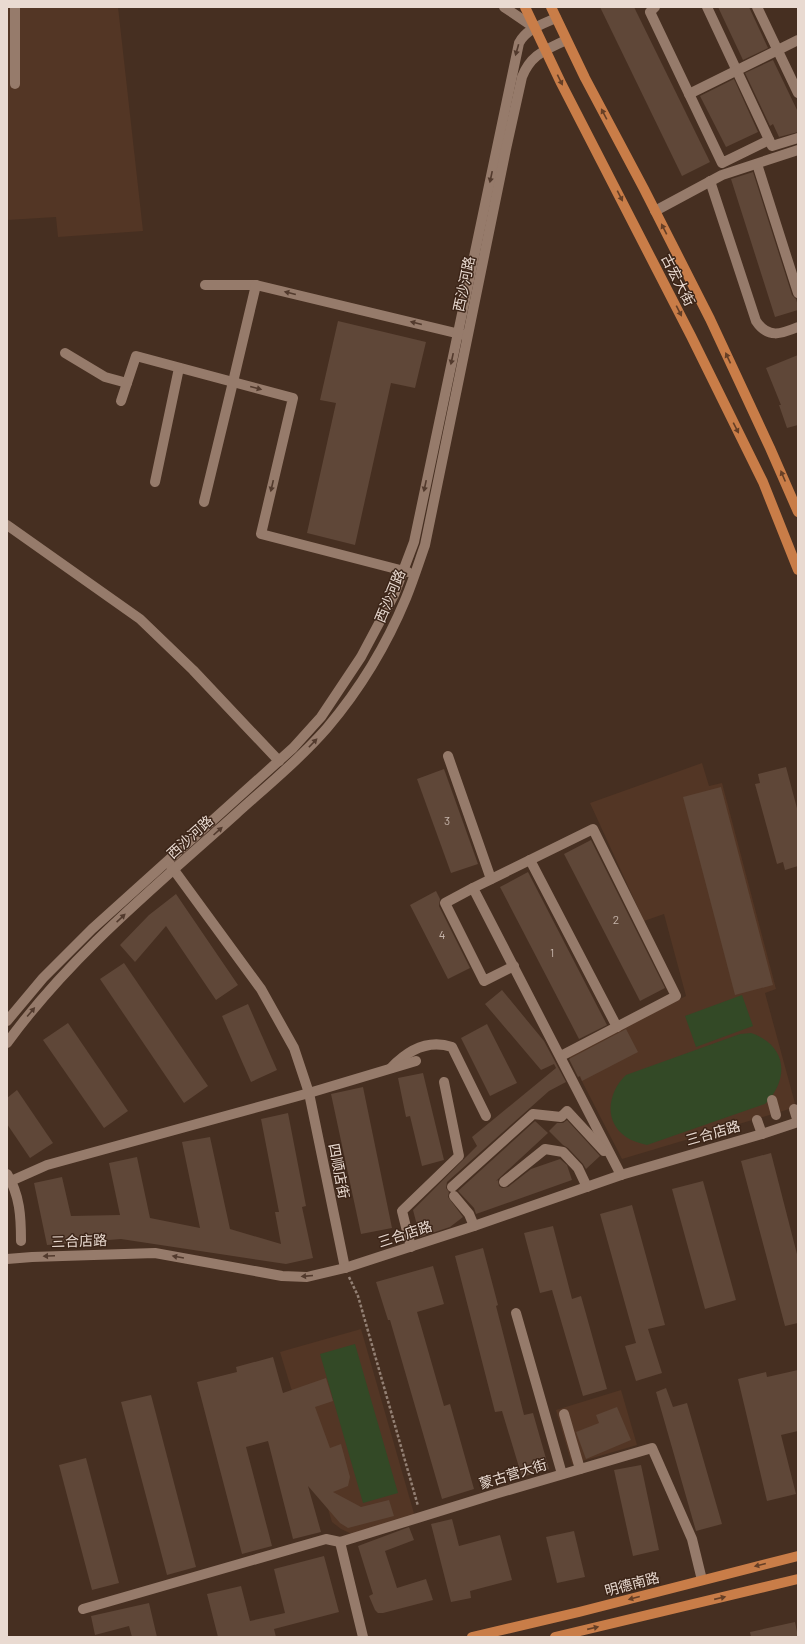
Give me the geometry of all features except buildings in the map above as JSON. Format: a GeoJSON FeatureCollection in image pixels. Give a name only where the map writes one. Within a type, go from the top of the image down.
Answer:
{"type":"FeatureCollection","features":[{"type":"Feature","properties":{"kind":"main road","name":"古宏大街"},"geometry":{"type":"LineString","coordinates":[[525,7],[688,329],[763,482],[798,570]]}},
{"type":"Feature","properties":{"kind":"main road","name":"古宏大街"},"geometry":{"type":"LineString","coordinates":[[551,7],[566,40],[710,319],[798,512]]}},
{"type":"Feature","properties":{"kind":"main road","name":"明德南路"},"geometry":{"type":"LineString","coordinates":[[472,1637],[579,1612],[798,1556]]}},
{"type":"Feature","properties":{"kind":"main road"},"geometry":{"type":"LineString","coordinates":[[555,1637],[798,1579]]}},
{"type":"Feature","properties":{"kind":"street"},"geometry":{"type":"LineString","coordinates":[[15,7],[15,84]]}},
{"type":"Feature","properties":{"kind":"street"},"geometry":{"type":"LineString","coordinates":[[504,7],[535,28]]}},
{"type":"Feature","properties":{"kind":"street"},"geometry":{"type":"LineString","coordinates":[[655,7],[650,12],[722,163],[769,140]]}},
{"type":"Feature","properties":{"kind":"street"},"geometry":{"type":"LineString","coordinates":[[707,7],[772,146],[798,138]]}},
{"type":"Feature","properties":{"kind":"street"},"geometry":{"type":"LineString","coordinates":[[757,7],[798,93]]}},
{"type":"Feature","properties":{"kind":"street","name":"西沙河路"},"geometry":{"type":"LineString","coordinates":[[7,1042],[20,1024],[66,970],[292,764],[327,728],[354,693],[383,646],[406,598],[425,545],[515,56],[522,37],[535,28],[556,18]]}},
{"type":"Feature","properties":{"kind":"street","name":"西沙河路"},"geometry":{"type":"LineString","coordinates":[[7,1021],[42,978],[92,929],[293,748],[321,717],[361,658],[394,595],[414,542],[522,77],[526,67],[533,58],[566,40]]}},
{"type":"Feature","properties":{"kind":"street"},"geometry":{"type":"LineString","coordinates":[[689,94],[798,40]]}},
{"type":"Feature","properties":{"kind":"street"},"geometry":{"type":"LineString","coordinates":[[655,210],[722,175],[798,150]]}},
{"type":"Feature","properties":{"kind":"street"},"geometry":{"type":"LineString","coordinates":[[757,164],[798,293]]}},
{"type":"Feature","properties":{"kind":"street"},"geometry":{"type":"LineString","coordinates":[[710,181],[756,320],[765,330],[772,333],[784,332],[798,327]]}},
{"type":"Feature","properties":{"kind":"street"},"geometry":{"type":"LineString","coordinates":[[205,285],[256,285],[463,334]]}},
{"type":"Feature","properties":{"kind":"street"},"geometry":{"type":"LineString","coordinates":[[204,502],[256,285]]}},
{"type":"Feature","properties":{"kind":"street"},"geometry":{"type":"LineString","coordinates":[[65,353],[105,376],[127,383]]}},
{"type":"Feature","properties":{"kind":"street"},"geometry":{"type":"LineString","coordinates":[[121,401],[136,356],[293,398],[261,534],[414,574]]}},
{"type":"Feature","properties":{"kind":"street"},"geometry":{"type":"LineString","coordinates":[[155,482],[179,368]]}},
{"type":"Feature","properties":{"kind":"street"},"geometry":{"type":"LineString","coordinates":[[7,525],[140,619],[193,670],[279,761]]}},
{"type":"Feature","properties":{"kind":"street"},"geometry":{"type":"LineString","coordinates":[[448,756],[491,879]]}},
{"type":"Feature","properties":{"kind":"street"},"geometry":{"type":"LineString","coordinates":[[514,966],[484,981],[445,903],[593,829],[676,996],[561,1056]]}},
{"type":"Feature","properties":{"kind":"street"},"geometry":{"type":"LineString","coordinates":[[530,860],[616,1027]]}},
{"type":"Feature","properties":{"kind":"street","name":"四顺店街"},"geometry":{"type":"LineString","coordinates":[[166,862],[174,870],[261,989],[294,1048],[309,1093],[345,1268]]}},
{"type":"Feature","properties":{"kind":"street"},"geometry":{"type":"LineString","coordinates":[[473,888],[591,1114],[621,1175]]}},
{"type":"Feature","properties":{"kind":"street"},"geometry":{"type":"LineString","coordinates":[[391,1069],[402,1057],[421,1047],[433,1044],[444,1044],[452,1047],[486,1116]]}},
{"type":"Feature","properties":{"kind":"street"},"geometry":{"type":"LineString","coordinates":[[21,1241],[21,1212],[18,1199],[9,1177],[309,1093],[416,1061]]}},
{"type":"Feature","properties":{"kind":"street"},"geometry":{"type":"LineString","coordinates":[[411,1247],[402,1211],[459,1156],[444,1082]]}},
{"type":"Feature","properties":{"kind":"street"},"geometry":{"type":"LineString","coordinates":[[772,1100],[776,1115]]}},
{"type":"Feature","properties":{"kind":"street"},"geometry":{"type":"LineString","coordinates":[[794,1109],[798,1122]]}},
{"type":"Feature","properties":{"kind":"street"},"geometry":{"type":"LineString","coordinates":[[474,1226],[469,1214],[453,1192],[533,1114],[561,1116],[567,1111],[604,1151]]}},
{"type":"Feature","properties":{"kind":"street"},"geometry":{"type":"LineString","coordinates":[[577,1121],[591,1114]]}},
{"type":"Feature","properties":{"kind":"street"},"geometry":{"type":"LineString","coordinates":[[757,1120],[762,1134]]}},
{"type":"Feature","properties":{"kind":"street","name":"三合店路"},"geometry":{"type":"LineString","coordinates":[[7,1259],[155,1253],[282,1276],[307,1277],[345,1268],[474,1226],[621,1175],[798,1122]]}},
{"type":"Feature","properties":{"kind":"street"},"geometry":{"type":"LineString","coordinates":[[504,1182],[545,1149],[564,1152],[578,1168],[587,1187]]}},
{"type":"Feature","properties":{"kind":"street"},"geometry":{"type":"LineString","coordinates":[[516,1313],[562,1474]]}},
{"type":"Feature","properties":{"kind":"street"},"geometry":{"type":"LineString","coordinates":[[564,1414],[580,1469]]}},
{"type":"Feature","properties":{"kind":"street","name":"蒙古营大街"},"geometry":{"type":"LineString","coordinates":[[340,1542],[652,1448],[692,1539],[702,1580]]}},
{"type":"Feature","properties":{"kind":"street"},"geometry":{"type":"LineString","coordinates":[[83,1610],[326,1539],[340,1542],[363,1637]]}},
{"type":"Feature","properties":{"kind":"path"},"geometry":{"type":"LineString","coordinates":[[345,1268],[358,1296],[421,1517]]}},
{"type":"Feature","properties":{"kind":"shaded area"},"geometry":{"type":"Polygon","coordinates":[[[7,7],[118,7],[143,231],[58,237],[56,217],[7,220],[7,7]]]}},
{"type":"Feature","properties":{"kind":"shaded area"},"geometry":{"type":"Polygon","coordinates":[[[702,763],[709,786],[722,783],[776,989],[765,993],[796,1107],[622,1159],[569,1056],[686,996],[664,914],[644,921],[590,803],[702,763]]]}},
{"type":"Feature","properties":{"kind":"shaded area"},"geometry":{"type":"Polygon","coordinates":[[[361,1329],[415,1517],[354,1535],[341,1529],[332,1522],[280,1352],[361,1329]]]}},
{"type":"Feature","properties":{"kind":"shaded area"},"geometry":{"type":"Polygon","coordinates":[[[621,1390],[637,1445],[572,1464],[556,1410],[621,1390]]]}},
{"type":"Feature","properties":{"kind":"green space"},"geometry":{"type":"Polygon","coordinates":[[[742,995],[753,1026],[696,1047],[685,1016],[742,995]]]}},
{"type":"Feature","properties":{"kind":"green space"},"geometry":{"type":"Polygon","coordinates":[[[751,1033],[763,1038],[772,1046],[778,1054],[781,1064],[781,1074],[778,1084],[773,1094],[765,1104],[647,1145],[638,1143],[626,1137],[614,1123],[611,1115],[612,1098],[615,1090],[626,1075],[740,1034],[751,1033]]]}},
{"type":"Feature","properties":{"kind":"green space"},"geometry":{"type":"Polygon","coordinates":[[[355,1344],[398,1493],[363,1503],[320,1354],[355,1344]]]}}]}
